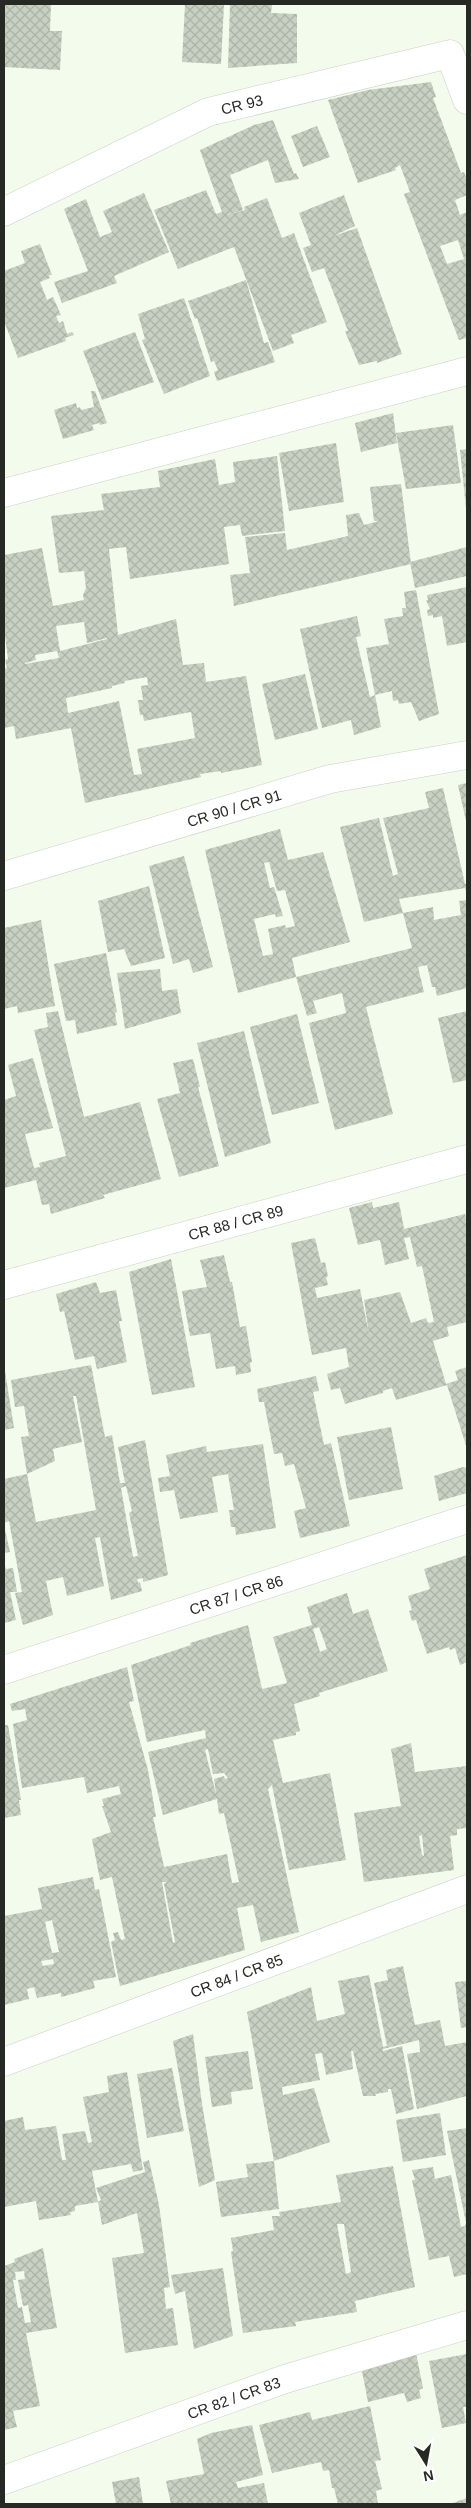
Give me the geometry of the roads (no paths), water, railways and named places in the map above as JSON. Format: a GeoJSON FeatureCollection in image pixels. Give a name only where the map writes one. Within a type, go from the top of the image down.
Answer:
{"type":"FeatureCollection","features":[{"type":"Feature","properties":{"kind":"street","name":"CR 93"},"geometry":{"type":"LineString","coordinates":[[4,212],[208,112],[450,54],[467,100]]}},
{"type":"Feature","properties":{"kind":"street"},"geometry":{"type":"LineString","coordinates":[[4,493],[467,371]]}},
{"type":"Feature","properties":{"kind":"street","name":"CR 90 / CR 91"},"geometry":{"type":"LineString","coordinates":[[4,876],[330,779],[467,755]]}},
{"type":"Feature","properties":{"kind":"street","name":"CR 88 / CR 89"},"geometry":{"type":"LineString","coordinates":[[4,1285],[467,1159]]}},
{"type":"Feature","properties":{"kind":"street","name":"CR 87 / CR 86"},"geometry":{"type":"LineString","coordinates":[[4,1670],[467,1519]]}},
{"type":"Feature","properties":{"kind":"street","name":"CR 84 / CR 85"},"geometry":{"type":"LineString","coordinates":[[4,2062],[467,1889]]}},
{"type":"Feature","properties":{"kind":"street","name":"CR 82 / CR 83"},"geometry":{"type":"LineString","coordinates":[[4,2480],[284,2379],[467,2325]]}}]}
